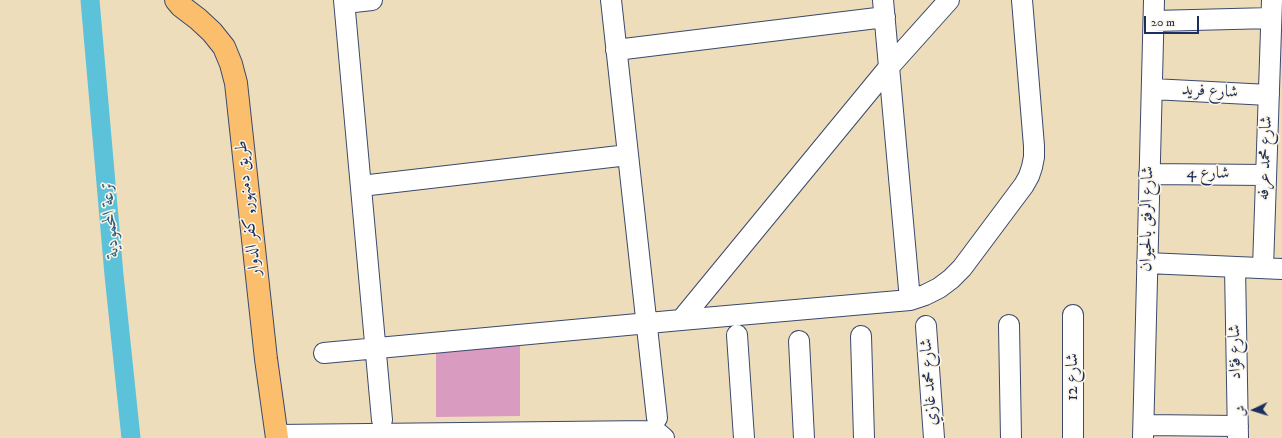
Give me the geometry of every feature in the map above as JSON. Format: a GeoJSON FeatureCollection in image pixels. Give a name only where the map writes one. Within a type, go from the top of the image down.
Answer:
{"type":"FeatureCollection","features":[{"type":"Feature","properties":{"kind":"main road","name":"طريق دمنهور, كفر الدوار"},"geometry":{"type":"LineString","coordinates":[[176,0],[212,32],[224,47],[232,64],[236,82],[266,359],[277,437]]}},
{"type":"Feature","properties":{"kind":"street"},"geometry":{"type":"LineString","coordinates":[[372,0],[344,1],[382,420]]}},
{"type":"Feature","properties":{"kind":"street"},"geometry":{"type":"LineString","coordinates":[[611,0],[657,418]]}},
{"type":"Feature","properties":{"kind":"street"},"geometry":{"type":"LineString","coordinates":[[681,320],[889,67],[949,0]]}},
{"type":"Feature","properties":{"kind":"street"},"geometry":{"type":"LineString","coordinates":[[324,353],[910,300],[939,288],[962,268],[1024,186],[1029,176],[1034,157],[1034,146],[1022,0]]}},
{"type":"Feature","properties":{"kind":"street","name":"شارع الرفق بالحيوان"},"geometry":{"type":"LineString","coordinates":[[1143,432],[1154,0]]}},
{"type":"Feature","properties":{"kind":"street"},"geometry":{"type":"LineString","coordinates":[[616,50],[884,8],[910,300]]}},
{"type":"Feature","properties":{"kind":"street"},"geometry":{"type":"LineString","coordinates":[[1154,21],[1271,9]]}},
{"type":"Feature","properties":{"kind":"street","name":"شارع محمد عرفه"},"geometry":{"type":"LineString","coordinates":[[1271,9],[1266,175],[1272,269]]}},
{"type":"Feature","properties":{"kind":"street","name":"شارع فريد"},"geometry":{"type":"LineString","coordinates":[[1152,88],[1269,95]]}},
{"type":"Feature","properties":{"kind":"street"},"geometry":{"type":"LineString","coordinates":[[361,186],[628,155]]}},
{"type":"Feature","properties":{"kind":"street","name":"شارع 4"},"geometry":{"type":"LineString","coordinates":[[1149,174],[1266,175]]}},
{"type":"Feature","properties":{"kind":"street"},"geometry":{"type":"LineString","coordinates":[[1147,263],[1272,269]]}},
{"type":"Feature","properties":{"kind":"street","name":"شارع فؤاد"},"geometry":{"type":"LineString","coordinates":[[1234,267],[1238,432]]}},
{"type":"Feature","properties":{"kind":"street","name":"شارع 12"},"geometry":{"type":"LineString","coordinates":[[1073,315],[1073,438]]}},
{"type":"Feature","properties":{"kind":"street"},"geometry":{"type":"LineString","coordinates":[[1009,324],[1011,438]]}},
{"type":"Feature","properties":{"kind":"street","name":"شارع محمد غازي"},"geometry":{"type":"LineString","coordinates":[[926,326],[934,438]]}},
{"type":"Feature","properties":{"kind":"street"},"geometry":{"type":"LineString","coordinates":[[738,335],[744,438]]}},
{"type":"Feature","properties":{"kind":"street"},"geometry":{"type":"LineString","coordinates":[[861,336],[864,438]]}},
{"type":"Feature","properties":{"kind":"street"},"geometry":{"type":"LineString","coordinates":[[799,341],[804,438]]}},
{"type":"Feature","properties":{"kind":"street"},"geometry":{"type":"LineString","coordinates":[[277,437],[650,431],[657,432],[664,438]]}},
{"type":"Feature","properties":{"kind":"street"},"geometry":{"type":"LineString","coordinates":[[1143,432],[1238,432]]}},
{"type":"Feature","properties":{"kind":"building"},"geometry":{"type":"Polygon","coordinates":[[[520,345],[520,416],[436,417],[436,349],[520,345]]]}},
{"type":"Feature","properties":{"kind":"waterway","name":"ترعة المحمودية"},"geometry":{"type":"LineString","coordinates":[[90,0],[114,275],[131,438]]}}]}
